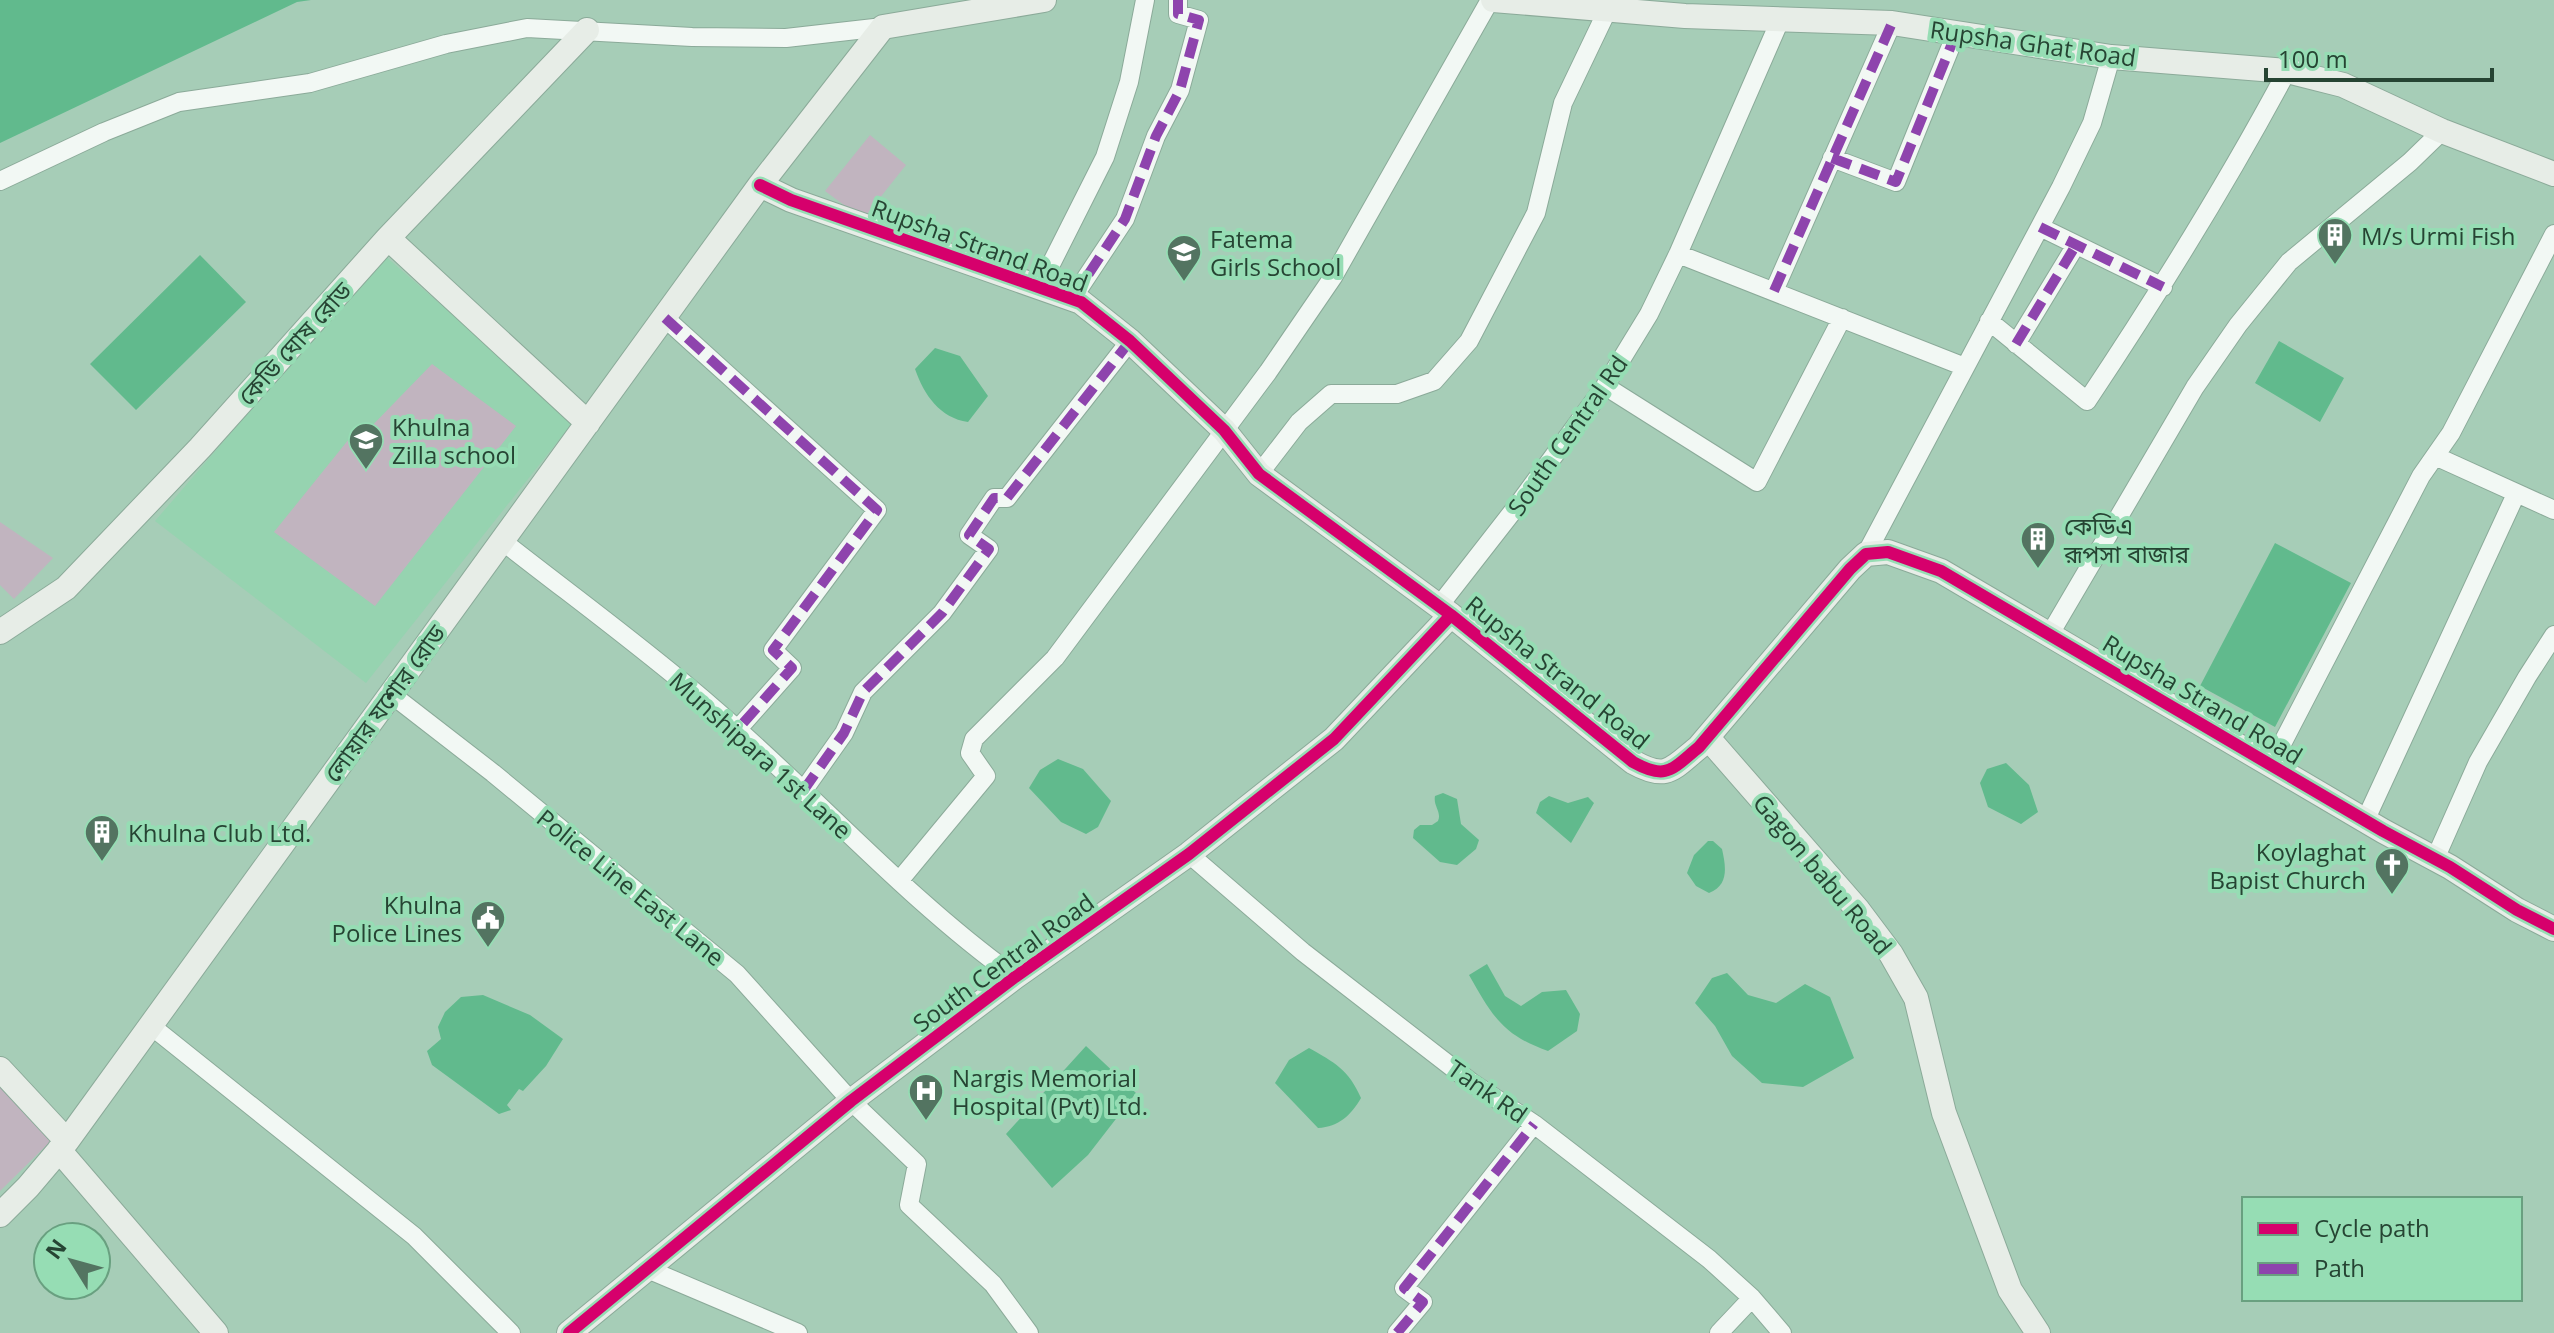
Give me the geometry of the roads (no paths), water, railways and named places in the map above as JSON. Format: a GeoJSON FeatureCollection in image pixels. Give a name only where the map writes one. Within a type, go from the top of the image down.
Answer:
{"type":"FeatureCollection","features":[{"type":"Feature","properties":{"kind":"street"},"geometry":{"type":"LineString","coordinates":[[0,181],[104,132],[179,102],[310,83],[446,44],[527,28],[692,37],[786,38],[883,27],[1044,0]]}},
{"type":"Feature","properties":{"kind":"street"},"geometry":{"type":"LineString","coordinates":[[1039,288],[1105,157],[1129,82],[1145,0]]}},
{"type":"Feature","properties":{"kind":"street"},"geometry":{"type":"LineString","coordinates":[[1072,299],[1125,219],[1156,136],[1180,90],[1199,20],[1178,14],[1178,0]]}},
{"type":"Feature","properties":{"kind":"street"},"geometry":{"type":"LineString","coordinates":[[899,881],[986,776],[970,753],[974,739],[1055,658],[1268,372],[1333,277],[1492,0]]}},
{"type":"Feature","properties":{"kind":"street","name":"Rupsha Ghat Road"},"geometry":{"type":"LineString","coordinates":[[1492,0],[1607,11],[1892,23],[2111,57],[2287,71],[2343,85],[2442,131],[2554,174]]}},
{"type":"Feature","properties":{"kind":"street"},"geometry":{"type":"LineString","coordinates":[[1259,474],[1299,422],[1331,394],[1397,394],[1434,381],[1469,341],[1536,213],[1563,103],[1607,11]]}},
{"type":"Feature","properties":{"kind":"street","name":"South Central Rd"},"geometry":{"type":"LineString","coordinates":[[1445,610],[1605,386],[1649,314],[1781,18]]}},
{"type":"Feature","properties":{"kind":"street"},"geometry":{"type":"LineString","coordinates":[[1774,291],[1892,23]]}},
{"type":"Feature","properties":{"kind":"street","name":"লোয়ার যশোর রোড"},"geometry":{"type":"LineString","coordinates":[[0,1215],[63,1145],[760,185],[883,27]]}},
{"type":"Feature","properties":{"kind":"street","name":"কেডি ঘোষ রোড"},"geometry":{"type":"LineString","coordinates":[[0,632],[66,588],[200,448],[388,238],[587,30]]}},
{"type":"Feature","properties":{"kind":"street"},"geometry":{"type":"LineString","coordinates":[[1832,158],[1896,182],[1957,31]]}},
{"type":"Feature","properties":{"kind":"street"},"geometry":{"type":"LineString","coordinates":[[1866,554],[2092,123],[2111,57]]}},
{"type":"Feature","properties":{"kind":"street"},"geometry":{"type":"LineString","coordinates":[[1989,321],[2087,401],[2163,287],[2247,146],[2287,71]]}},
{"type":"Feature","properties":{"kind":"street"},"geometry":{"type":"LineString","coordinates":[[2050,634],[2195,387],[2238,325],[2289,262],[2410,162],[2442,131]]}},
{"type":"Feature","properties":{"kind":"street","name":"Rupsha Strand Road"},"geometry":{"type":"LineString","coordinates":[[760,185],[791,200],[1081,302],[1130,341],[1224,430],[1259,474],[1445,610],[1633,762],[1651,772],[1664,772],[1674,767],[1708,738],[1828,594],[1866,554],[1888,552],[1941,571],[2554,929]]}},
{"type":"Feature","properties":{"kind":"street"},"geometry":{"type":"LineString","coordinates":[[2040,227],[2163,287]]}},
{"type":"Feature","properties":{"kind":"street"},"geometry":{"type":"LineString","coordinates":[[2271,765],[2421,476],[2451,433],[2554,234]]}},
{"type":"Feature","properties":{"kind":"street"},"geometry":{"type":"LineString","coordinates":[[388,238],[588,423]]}},
{"type":"Feature","properties":{"kind":"street"},"geometry":{"type":"LineString","coordinates":[[2016,344],[2076,245]]}},
{"type":"Feature","properties":{"kind":"street"},"geometry":{"type":"LineString","coordinates":[[1678,254],[1965,367]]}},
{"type":"Feature","properties":{"kind":"street"},"geometry":{"type":"LineString","coordinates":[[665,318],[877,510],[773,650],[792,668],[737,730]]}},
{"type":"Feature","properties":{"kind":"street"},"geometry":{"type":"LineString","coordinates":[[1605,386],[1757,482],[1842,318]]}},
{"type":"Feature","properties":{"kind":"street"},"geometry":{"type":"LineString","coordinates":[[803,791],[844,733],[863,692],[942,613],[989,549],[969,535],[994,498],[1007,498],[1130,341]]}},
{"type":"Feature","properties":{"kind":"street"},"geometry":{"type":"LineString","coordinates":[[2435,456],[2554,510]]}},
{"type":"Feature","properties":{"kind":"street"},"geometry":{"type":"LineString","coordinates":[[2365,821],[2516,494]]}},
{"type":"Feature","properties":{"kind":"street","name":"Munshipara 1st Lane"},"geometry":{"type":"LineString","coordinates":[[501,540],[711,706],[899,881],[986,957],[1015,977]]}},
{"type":"Feature","properties":{"kind":"street","name":"South Central Road"},"geometry":{"type":"LineString","coordinates":[[569,1333],[851,1101],[1015,977],[1189,854],[1334,739],[1445,610]]}},
{"type":"Feature","properties":{"kind":"street"},"geometry":{"type":"LineString","coordinates":[[2435,859],[2478,762],[2554,635]]}},
{"type":"Feature","properties":{"kind":"street","name":"Police Line East Lane"},"geometry":{"type":"LineString","coordinates":[[391,694],[493,773],[737,974],[851,1101],[917,1164],[909,1205],[993,1284],[1029,1333]]}},
{"type":"Feature","properties":{"kind":"street","name":"Gagon babu Road"},"geometry":{"type":"LineString","coordinates":[[1708,738],[1858,910],[1891,954],[1916,998],[1944,1113],[2010,1290],[2038,1333]]}},
{"type":"Feature","properties":{"kind":"street","name":"Tank Rd"},"geometry":{"type":"LineString","coordinates":[[1189,854],[1303,952],[1709,1259],[1752,1298],[1782,1333]]}},
{"type":"Feature","properties":{"kind":"street"},"geometry":{"type":"LineString","coordinates":[[150,1025],[414,1236],[511,1333]]}},
{"type":"Feature","properties":{"kind":"street"},"geometry":{"type":"LineString","coordinates":[[0,1069],[216,1333]]}},
{"type":"Feature","properties":{"kind":"street"},"geometry":{"type":"LineString","coordinates":[[1397,1333],[1423,1302],[1404,1288],[1534,1124]]}},
{"type":"Feature","properties":{"kind":"street"},"geometry":{"type":"LineString","coordinates":[[645,1268],[798,1333]]}},
{"type":"Feature","properties":{"kind":"street"},"geometry":{"type":"LineString","coordinates":[[1719,1333],[1752,1298]]}},
{"type":"Feature","properties":{"kind":"place","name":"M/s Urmi Fish"},"geometry":{"type":"Point","coordinates":[2335,266]}},
{"type":"Feature","properties":{"kind":"place","name":"Fatema Girls School"},"geometry":{"type":"Point","coordinates":[1184,283]}},
{"type":"Feature","properties":{"kind":"place","name":"Khulna Zilla school"},"geometry":{"type":"Point","coordinates":[366,471]}},
{"type":"Feature","properties":{"kind":"place","name":"কেডিএ রূপসা বাজার"},"geometry":{"type":"Point","coordinates":[2038,570]}},
{"type":"Feature","properties":{"kind":"place","name":"Khulna Club Ltd."},"geometry":{"type":"Point","coordinates":[102,863]}},
{"type":"Feature","properties":{"kind":"place","name":"Koylaghat Bapist Church"},"geometry":{"type":"Point","coordinates":[2392,896]}},
{"type":"Feature","properties":{"kind":"place","name":"Khulna Police Lines"},"geometry":{"type":"Point","coordinates":[488,949]}},
{"type":"Feature","properties":{"kind":"place","name":"Nargis Memorial Hospital (Pvt) Ltd."},"geometry":{"type":"Point","coordinates":[926,1122]}}]}
